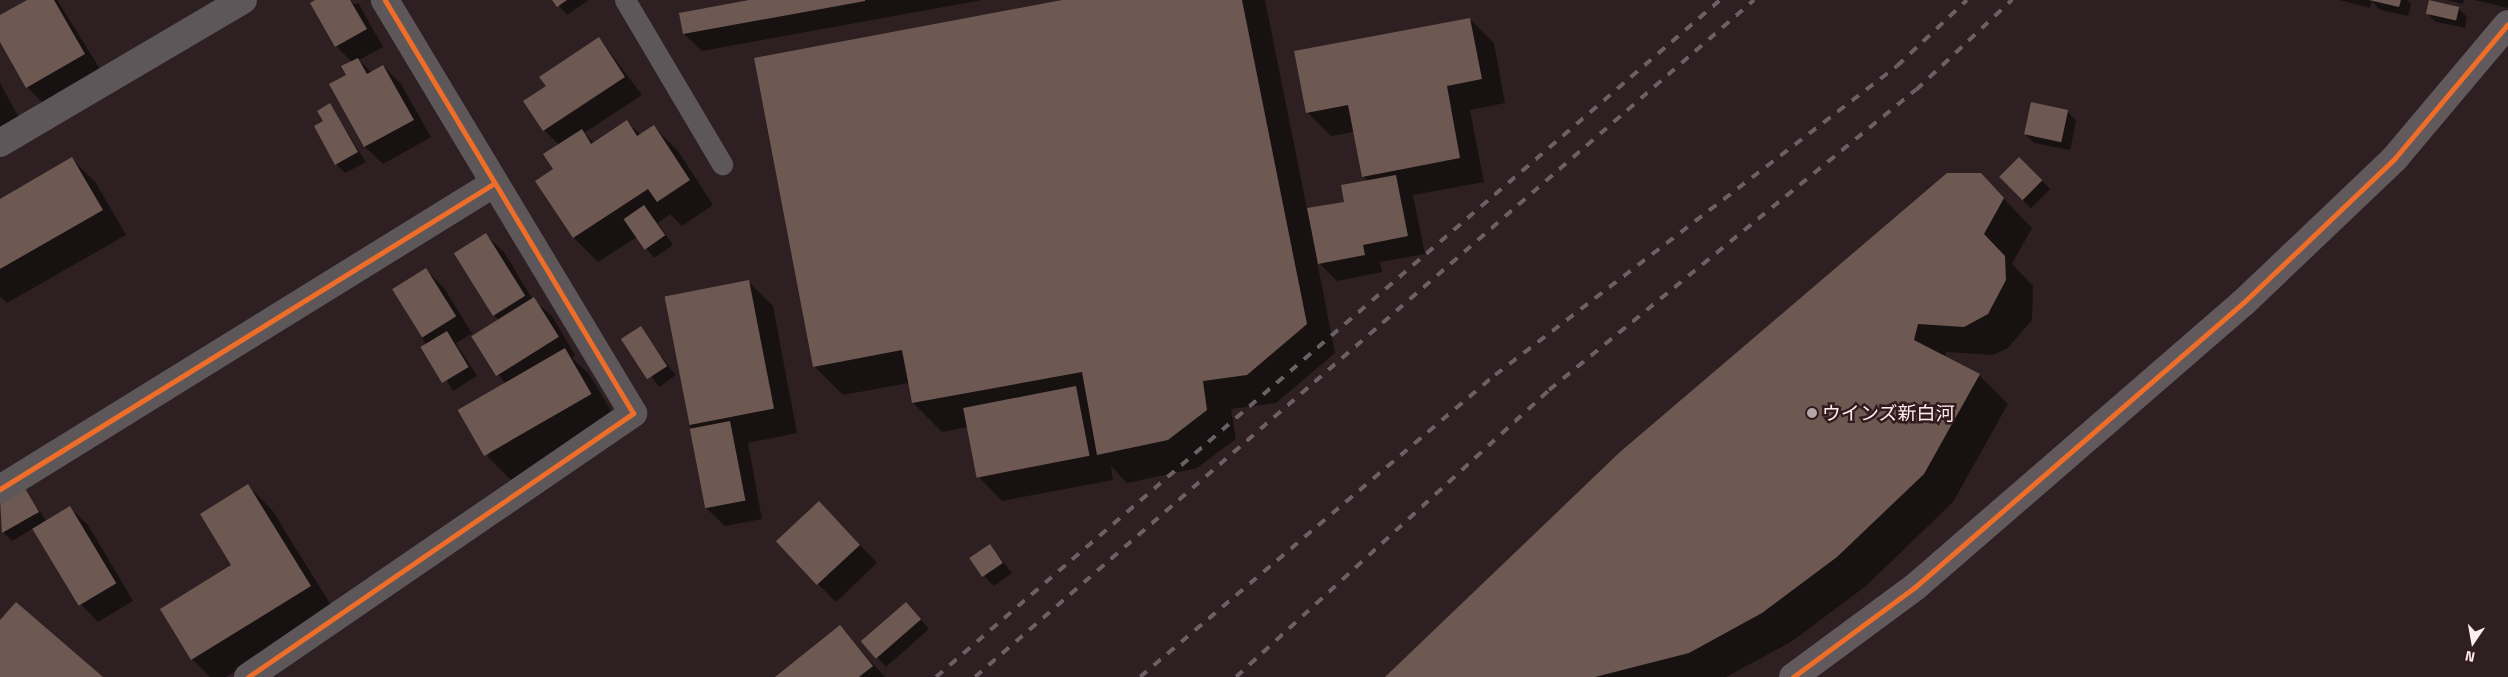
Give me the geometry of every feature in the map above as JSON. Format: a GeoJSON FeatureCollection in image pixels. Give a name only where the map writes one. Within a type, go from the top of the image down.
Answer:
{"type":"FeatureCollection","features":[{"type":"Feature","properties":{"kind":"street"},"geometry":{"type":"LineString","coordinates":[[0,143],[243,0]]}},
{"type":"Feature","properties":{"kind":"street"},"geometry":{"type":"LineString","coordinates":[[248,677],[633,413],[493,184],[385,0]]}},
{"type":"Feature","properties":{"kind":"street"},"geometry":{"type":"LineString","coordinates":[[1793,677],[1915,587],[2244,302],[2395,158],[2508,24]]}},
{"type":"Feature","properties":{"kind":"street"},"geometry":{"type":"LineString","coordinates":[[0,489],[493,184]]}},
{"type":"Feature","properties":{"kind":"lane"},"geometry":{"type":"LineString","coordinates":[[624,0],[722,164]]}},
{"type":"Feature","properties":{"kind":"building"},"geometry":{"type":"Polygon","coordinates":[[[27,0],[54,0],[85,54],[26,88],[0,42],[0,15],[27,0]]]}},
{"type":"Feature","properties":{"kind":"building"},"geometry":{"type":"Polygon","coordinates":[[[315,0],[350,0],[367,29],[335,47],[310,3],[315,0]]]}},
{"type":"Feature","properties":{"kind":"building"},"geometry":{"type":"Polygon","coordinates":[[[552,0],[567,0],[557,7],[552,0]]]}},
{"type":"Feature","properties":{"kind":"building"},"geometry":{"type":"Polygon","coordinates":[[[749,0],[865,1],[683,34],[679,13],[749,0]]]}},
{"type":"Feature","properties":{"kind":"building"},"geometry":{"type":"Polygon","coordinates":[[[1062,0],[1242,0],[1307,324],[1247,375],[1203,381],[1207,410],[1168,440],[1097,455],[1082,372],[912,403],[902,350],[813,367],[754,58],[1062,0]]]}},
{"type":"Feature","properties":{"kind":"building"},"geometry":{"type":"Polygon","coordinates":[[[2369,0],[2401,0],[2399,7],[2369,0]]]}},
{"type":"Feature","properties":{"kind":"building"},"geometry":{"type":"Polygon","coordinates":[[[2429,0],[2459,7],[2456,21],[2426,14],[2429,0]]]}},
{"type":"Feature","properties":{"kind":"building"},"geometry":{"type":"Polygon","coordinates":[[[1470,18],[1482,79],[1447,86],[1460,158],[1362,177],[1348,105],[1306,113],[1294,51],[1470,18]]]}},
{"type":"Feature","properties":{"kind":"building"},"geometry":{"type":"Polygon","coordinates":[[[599,37],[625,77],[543,131],[523,101],[546,86],[539,77],[599,37]]]}},
{"type":"Feature","properties":{"kind":"building"},"geometry":{"type":"Polygon","coordinates":[[[358,58],[367,74],[383,65],[414,120],[364,147],[329,84],[346,75],[341,66],[358,58]]]}},
{"type":"Feature","properties":{"kind":"building"},"geometry":{"type":"Polygon","coordinates":[[[2031,102],[2068,110],[2061,142],[2024,134],[2031,102]]]}},
{"type":"Feature","properties":{"kind":"building"},"geometry":{"type":"Polygon","coordinates":[[[330,103],[358,152],[335,165],[314,126],[323,121],[317,111],[330,103]]]}},
{"type":"Feature","properties":{"kind":"building"},"geometry":{"type":"Polygon","coordinates":[[[627,120],[637,136],[654,125],[690,180],[657,202],[648,189],[573,238],[535,181],[553,169],[543,154],[582,129],[591,144],[627,120]]]}},
{"type":"Feature","properties":{"kind":"building"},"geometry":{"type":"Polygon","coordinates":[[[72,157],[103,210],[0,269],[0,199],[72,157]]]}},
{"type":"Feature","properties":{"kind":"building"},"geometry":{"type":"Polygon","coordinates":[[[2019,157],[2042,180],[2023,200],[1999,177],[2019,157]]]}},
{"type":"Feature","properties":{"kind":"building","name":"ウインズ新白河"},"geometry":{"type":"Polygon","coordinates":[[[1947,173],[1981,173],[2004,198],[1984,234],[2005,256],[2006,280],[1988,314],[1964,327],[1918,324],[1914,340],[1980,374],[1924,474],[1837,557],[1762,613],[1689,653],[1595,677],[1385,677],[1620,452],[1947,173]]]}},
{"type":"Feature","properties":{"kind":"building"},"geometry":{"type":"Polygon","coordinates":[[[1396,175],[1408,236],[1363,245],[1365,255],[1318,264],[1307,208],[1344,202],[1341,185],[1396,175]]]}},
{"type":"Feature","properties":{"kind":"building"},"geometry":{"type":"Polygon","coordinates":[[[644,205],[665,235],[645,250],[624,219],[644,205]]]}},
{"type":"Feature","properties":{"kind":"building"},"geometry":{"type":"Polygon","coordinates":[[[486,233],[525,296],[493,316],[454,253],[486,233]]]}},
{"type":"Feature","properties":{"kind":"building"},"geometry":{"type":"Polygon","coordinates":[[[426,268],[456,316],[422,338],[392,289],[426,268]]]}},
{"type":"Feature","properties":{"kind":"building"},"geometry":{"type":"Polygon","coordinates":[[[749,280],[774,409],[690,425],[665,296],[749,280]]]}},
{"type":"Feature","properties":{"kind":"building"},"geometry":{"type":"Polygon","coordinates":[[[534,297],[559,337],[496,376],[471,336],[534,297]]]}},
{"type":"Feature","properties":{"kind":"building"},"geometry":{"type":"Polygon","coordinates":[[[641,326],[667,366],[647,379],[621,339],[641,326]]]}},
{"type":"Feature","properties":{"kind":"building"},"geometry":{"type":"Polygon","coordinates":[[[447,331],[469,367],[442,383],[420,347],[447,331]]]}},
{"type":"Feature","properties":{"kind":"building"},"geometry":{"type":"Polygon","coordinates":[[[565,348],[592,394],[484,456],[458,410],[565,348]]]}},
{"type":"Feature","properties":{"kind":"building"},"geometry":{"type":"Polygon","coordinates":[[[1076,386],[1090,456],[977,478],[963,408],[1076,386]]]}},
{"type":"Feature","properties":{"kind":"building"},"geometry":{"type":"Polygon","coordinates":[[[730,421],[745,501],[705,508],[690,429],[730,421]]]}},
{"type":"Feature","properties":{"kind":"building"},"geometry":{"type":"Polygon","coordinates":[[[248,484],[311,586],[191,660],[160,609],[231,565],[200,514],[248,484]]]}},
{"type":"Feature","properties":{"kind":"building"},"geometry":{"type":"Polygon","coordinates":[[[23,485],[39,512],[2,533],[0,499],[23,485]]]}},
{"type":"Feature","properties":{"kind":"building"},"geometry":{"type":"Polygon","coordinates":[[[819,501],[860,545],[817,585],[776,541],[819,501]]]}},
{"type":"Feature","properties":{"kind":"building"},"geometry":{"type":"Polygon","coordinates":[[[70,506],[116,583],[79,606],[32,529],[70,506]]]}},
{"type":"Feature","properties":{"kind":"building"},"geometry":{"type":"Polygon","coordinates":[[[990,544],[1003,563],[982,577],[969,558],[990,544]]]}},
{"type":"Feature","properties":{"kind":"building"},"geometry":{"type":"Polygon","coordinates":[[[16,602],[103,677],[0,677],[0,620],[16,602]]]}},
{"type":"Feature","properties":{"kind":"building"},"geometry":{"type":"Polygon","coordinates":[[[906,602],[921,619],[876,659],[861,641],[906,602]]]}},
{"type":"Feature","properties":{"kind":"building"},"geometry":{"type":"Polygon","coordinates":[[[840,625],[873,666],[859,677],[775,677],[840,625]]]}},
{"type":"Feature","properties":{"kind":"railway"},"geometry":{"type":"LineString","coordinates":[[936,677],[1720,0]]}},
{"type":"Feature","properties":{"kind":"railway"},"geometry":{"type":"LineString","coordinates":[[975,677],[1754,0]]}},
{"type":"Feature","properties":{"kind":"railway"},"geometry":{"type":"LineString","coordinates":[[1140,677],[1495,375],[1897,66],[1967,0]]}},
{"type":"Feature","properties":{"kind":"railway"},"geometry":{"type":"LineString","coordinates":[[1236,677],[1549,390],[1916,90],[2012,0]]}},
{"type":"Feature","properties":{"kind":"cycle path"},"geometry":{"type":"LineString","coordinates":[[248,677],[633,413],[385,0]]}},
{"type":"Feature","properties":{"kind":"cycle path"},"geometry":{"type":"LineString","coordinates":[[1793,677],[1915,587],[2244,302],[2395,158],[2508,24]]}},
{"type":"Feature","properties":{"kind":"cycle path"},"geometry":{"type":"LineString","coordinates":[[0,489],[493,184]]}},
{"type":"Feature","properties":{"kind":"place","name":"ウインズ新白河"},"geometry":{"type":"Point","coordinates":[1812,413]}}]}
